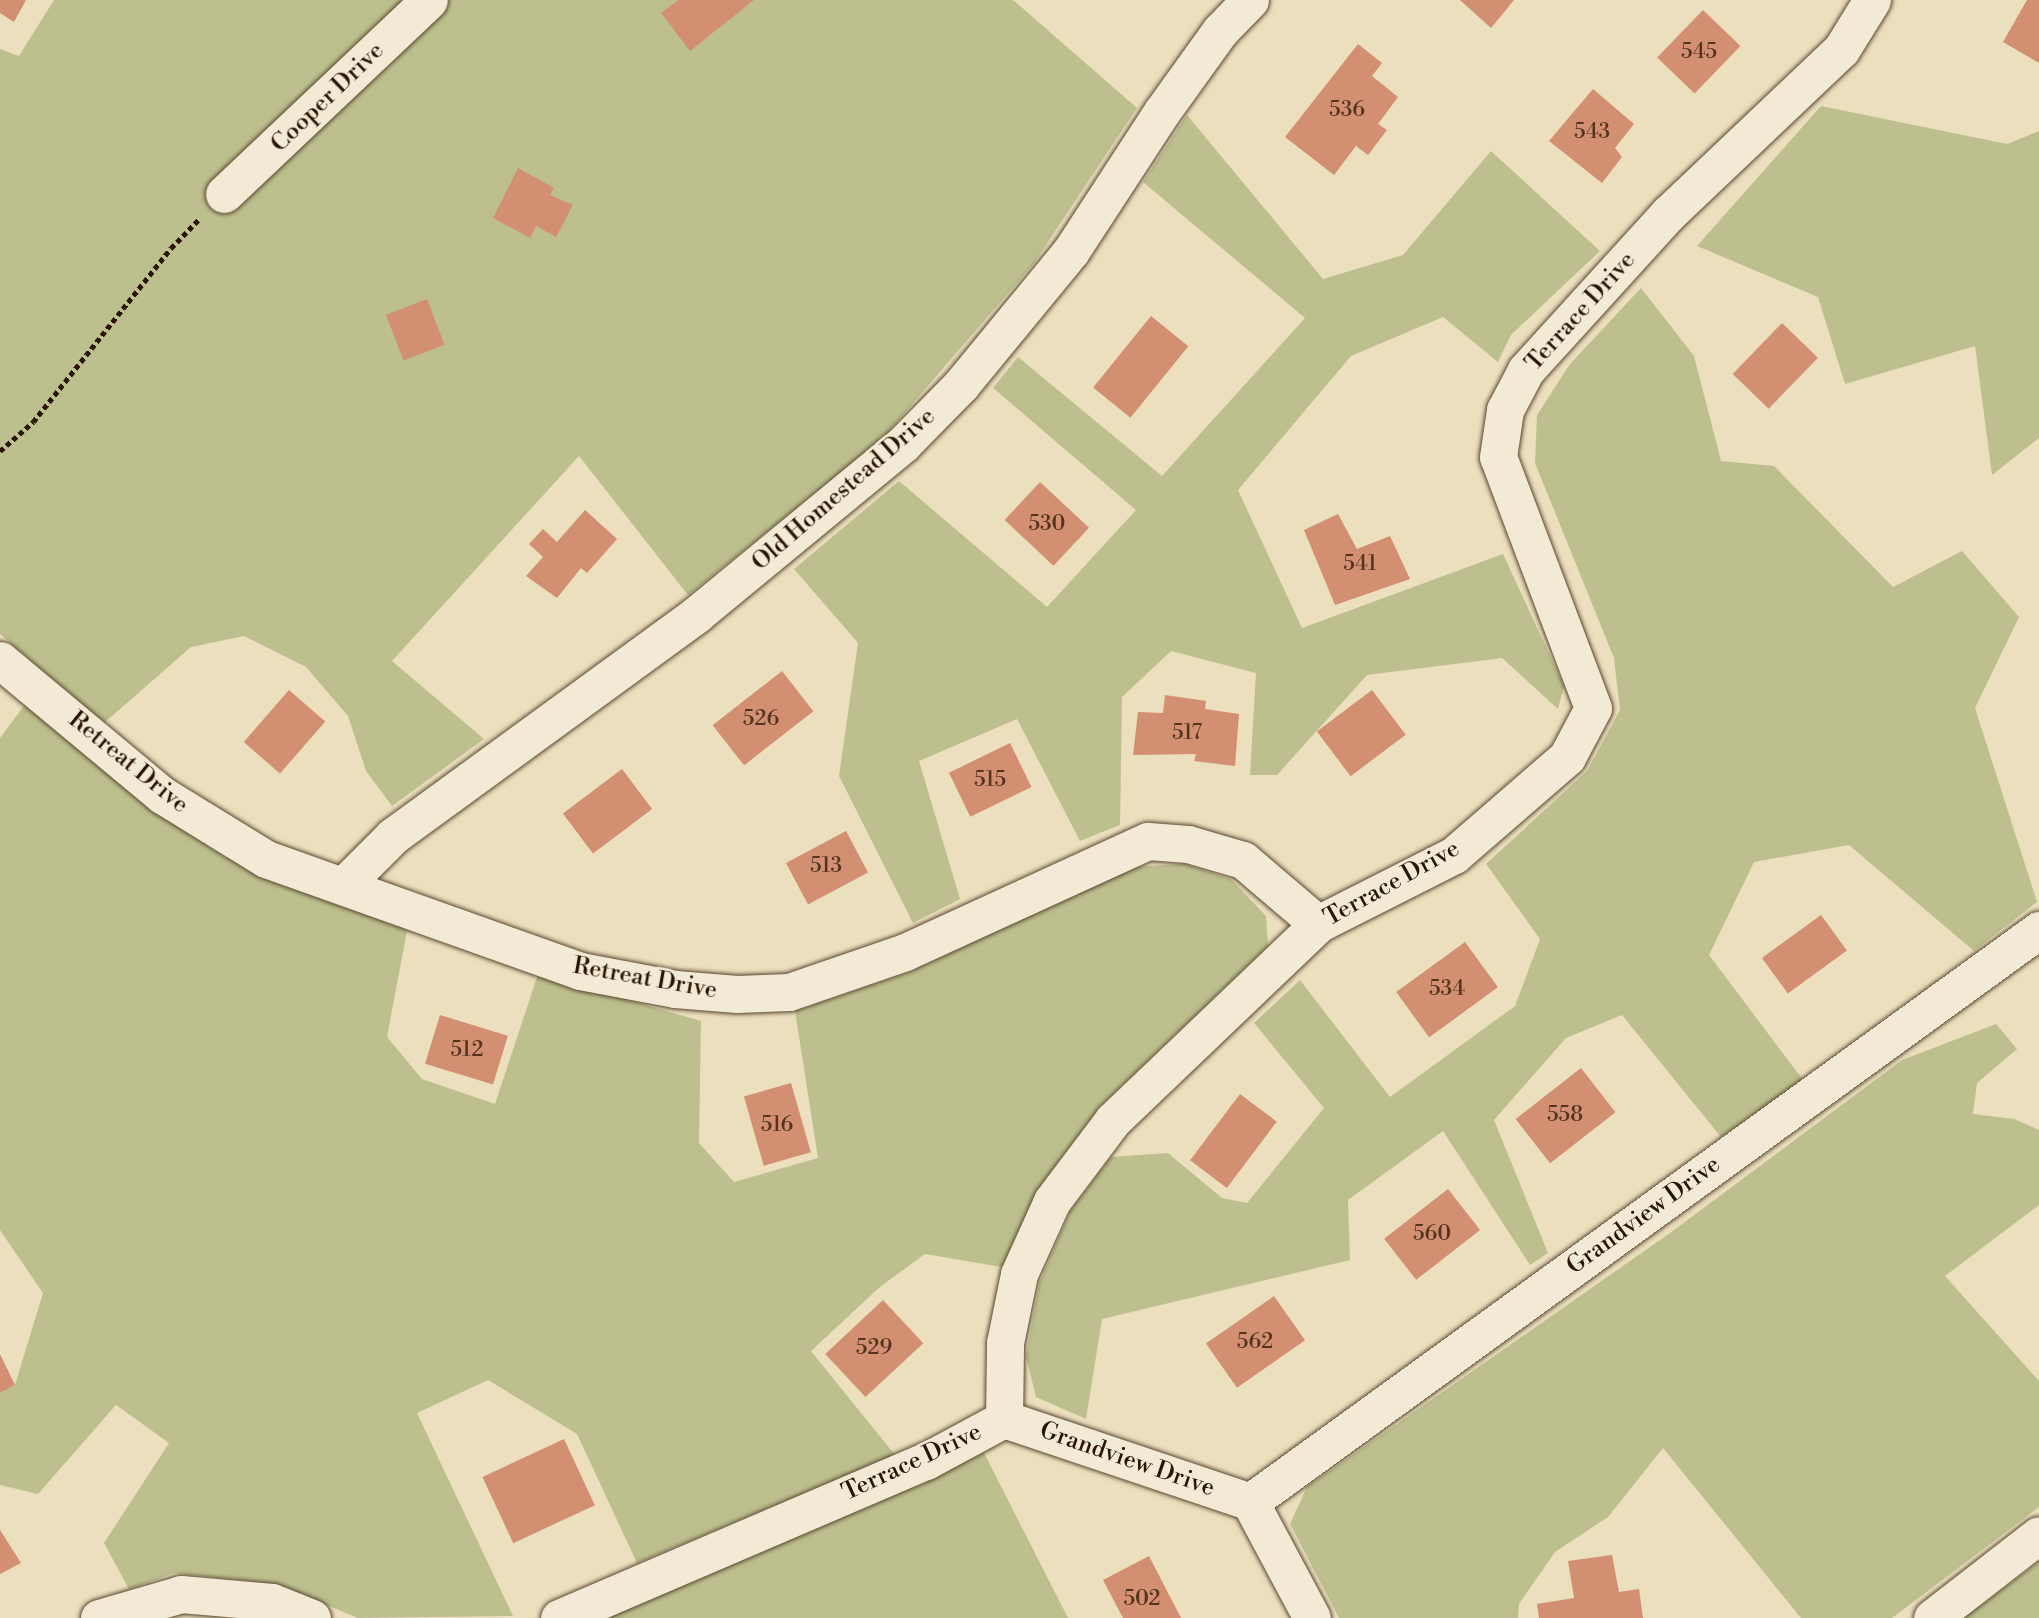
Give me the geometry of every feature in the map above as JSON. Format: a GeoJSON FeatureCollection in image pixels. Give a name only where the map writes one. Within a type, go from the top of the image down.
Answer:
{"type":"FeatureCollection","features":[{"type":"Feature","properties":{"kind":"street","name":"Cooper Drive"},"geometry":{"type":"LineString","coordinates":[[224,194],[429,0]]}},
{"type":"Feature","properties":{"kind":"street","name":"Old Homestead Drive"},"geometry":{"type":"LineString","coordinates":[[344,885],[393,836],[697,614],[903,444],[961,385],[1071,251],[1161,113],[1220,31],[1250,0]]}},
{"type":"Feature","properties":{"kind":"street","name":"Terrace Drive"},"geometry":{"type":"LineString","coordinates":[[559,1618],[926,1461],[1004,1419],[1005,1343],[1019,1274],[1052,1200],[1113,1120],[1318,924],[1454,855],[1567,757],[1593,708],[1498,457],[1505,410],[1526,370],[1670,213],[1841,50],[1872,0]]}},
{"type":"Feature","properties":{"kind":"street","name":"Retreat Drive"},"geometry":{"type":"LineString","coordinates":[[0,660],[162,795],[265,859],[580,971],[675,989],[737,994],[789,992],[905,952],[1149,841],[1188,844],[1243,860],[1318,924]]}},
{"type":"Feature","properties":{"kind":"street","name":"Grandview Drive"},"geometry":{"type":"LineString","coordinates":[[1004,1419],[1250,1502],[2039,930]]}},
{"type":"Feature","properties":{"kind":"street"},"geometry":{"type":"LineString","coordinates":[[1250,1502],[1312,1618]]}},
{"type":"Feature","properties":{"kind":"street"},"geometry":{"type":"LineString","coordinates":[[1932,1618],[2039,1535]]}},
{"type":"Feature","properties":{"kind":"street"},"geometry":{"type":"LineString","coordinates":[[99,1618],[180,1594],[272,1602],[312,1618]]}},
{"type":"Feature","properties":{"kind":"path"},"geometry":{"type":"LineString","coordinates":[[0,451],[33,422],[171,248],[224,194]]}},
{"type":"Feature","properties":{"kind":"green space"},"geometry":{"type":"Polygon","coordinates":[[[54,0],[1013,0],[1137,108],[1034,263],[882,439],[688,595],[579,456],[392,661],[484,739],[392,806],[366,771],[348,716],[306,667],[244,636],[191,647],[104,723],[0,634],[0,49],[19,56],[54,0]]]}},
{"type":"Feature","properties":{"kind":"green space"},"geometry":{"type":"Polygon","coordinates":[[[1821,106],[2007,144],[2039,131],[2039,438],[1992,475],[1975,346],[1845,384],[1818,297],[1697,246],[1821,106]]]}},
{"type":"Feature","properties":{"kind":"green space"},"geometry":{"type":"Polygon","coordinates":[[[1187,115],[1323,279],[1403,255],[1491,151],[1600,251],[1511,335],[1498,362],[1443,317],[1351,356],[1238,490],[1302,628],[1503,554],[1564,686],[1558,709],[1502,658],[1367,675],[1277,775],[1250,775],[1256,673],[1171,651],[1122,697],[1120,825],[1080,841],[1017,719],[919,761],[960,899],[913,923],[839,776],[858,643],[794,569],[899,481],[1047,607],[1136,510],[993,388],[1018,357],[1162,476],[1305,318],[1143,182],[1187,115]]]}},
{"type":"Feature","properties":{"kind":"green space"},"geometry":{"type":"Polygon","coordinates":[[[1641,288],[1694,356],[1721,461],[1774,466],[1893,587],[1962,551],[2019,617],[1975,708],[2037,902],[1974,951],[1849,845],[1754,862],[1709,955],[1803,1080],[1721,1137],[1622,1015],[1566,1038],[1494,1120],[1548,1253],[1530,1265],[1443,1131],[1348,1200],[1350,1260],[1102,1319],[1086,1419],[1036,1397],[1026,1357],[1039,1284],[1071,1210],[1111,1157],[1168,1153],[1222,1198],[1247,1203],[1324,1108],[1254,1023],[1300,980],[1390,1097],[1515,1006],[1540,939],[1486,864],[1587,771],[1620,710],[1614,658],[1535,463],[1537,415],[1570,364],[1641,288]]]}},
{"type":"Feature","properties":{"kind":"green space"},"geometry":{"type":"Polygon","coordinates":[[[29,699],[174,824],[223,856],[282,882],[408,926],[387,1037],[422,1079],[495,1104],[538,974],[701,1021],[699,1143],[734,1182],[818,1158],[795,1011],[910,972],[1131,867],[1185,864],[1232,880],[1266,916],[1268,946],[1100,1106],[1038,1190],[1002,1267],[925,1254],[881,1286],[811,1351],[895,1455],[637,1563],[577,1434],[488,1380],[417,1413],[513,1616],[358,1618],[276,1584],[174,1573],[129,1589],[104,1543],[169,1443],[116,1405],[38,1494],[0,1485],[0,1393],[15,1385],[43,1293],[0,1230],[0,738],[29,699]]]}},
{"type":"Feature","properties":{"kind":"green space"},"geometry":{"type":"Polygon","coordinates":[[[1996,1024],[2017,1049],[1977,1083],[1973,1114],[2014,1119],[2039,1130],[2039,1205],[1945,1276],[2039,1381],[2039,1507],[1892,1618],[1801,1618],[1663,1448],[1608,1517],[1555,1552],[1519,1604],[1518,1618],[1339,1618],[1290,1524],[1307,1487],[1670,1233],[1902,1060],[1996,1024]]]}},
{"type":"Feature","properties":{"kind":"green space"},"geometry":{"type":"Polygon","coordinates":[[[984,1453],[1068,1618],[595,1618],[984,1453]]]}},
{"type":"Feature","properties":{"kind":"green space"},"geometry":{"type":"Polygon","coordinates":[[[2039,1562],[2039,1618],[1964,1618],[2039,1562]]]}},
{"type":"Feature","properties":{"kind":"building"},"geometry":{"type":"Polygon","coordinates":[[[0,0],[26,0],[14,22],[0,13],[0,0]]]}},
{"type":"Feature","properties":{"kind":"building"},"geometry":{"type":"Polygon","coordinates":[[[678,0],[754,0],[690,51],[661,13],[678,0]]]}},
{"type":"Feature","properties":{"kind":"building"},"geometry":{"type":"Polygon","coordinates":[[[1460,0],[1514,0],[1491,28],[1460,0]]]}},
{"type":"Feature","properties":{"kind":"building"},"geometry":{"type":"Polygon","coordinates":[[[2027,0],[2039,0],[2039,63],[2003,42],[2027,0]]]}},
{"type":"Feature","properties":{"kind":"building"},"geometry":{"type":"Polygon","coordinates":[[[1703,10],[1740,46],[1695,94],[1657,57],[1703,10]]]}},
{"type":"Feature","properties":{"kind":"building"},"geometry":{"type":"Polygon","coordinates":[[[1358,44],[1382,63],[1372,76],[1398,97],[1378,124],[1387,130],[1368,155],[1356,146],[1334,175],[1285,137],[1358,44]]]}},
{"type":"Feature","properties":{"kind":"building"},"geometry":{"type":"Polygon","coordinates":[[[1593,89],[1634,124],[1615,148],[1622,157],[1602,183],[1549,141],[1593,89]]]}},
{"type":"Feature","properties":{"kind":"building"},"geometry":{"type":"Polygon","coordinates":[[[518,168],[554,188],[550,195],[573,205],[556,237],[536,226],[530,238],[493,218],[518,168]]]}},
{"type":"Feature","properties":{"kind":"building"},"geometry":{"type":"Polygon","coordinates":[[[427,299],[445,345],[403,361],[386,315],[427,299]]]}},
{"type":"Feature","properties":{"kind":"building"},"geometry":{"type":"Polygon","coordinates":[[[1151,316],[1188,346],[1130,418],[1093,387],[1151,316]]]}},
{"type":"Feature","properties":{"kind":"building"},"geometry":{"type":"Polygon","coordinates":[[[1782,323],[1818,358],[1769,409],[1733,374],[1782,323]]]}},
{"type":"Feature","properties":{"kind":"building"},"geometry":{"type":"Polygon","coordinates":[[[1040,482],[1089,528],[1054,566],[1005,520],[1040,482]]]}},
{"type":"Feature","properties":{"kind":"building"},"geometry":{"type":"Polygon","coordinates":[[[585,510],[617,539],[587,573],[581,568],[557,598],[526,576],[543,557],[529,544],[543,529],[557,542],[585,510]]]}},
{"type":"Feature","properties":{"kind":"building"},"geometry":{"type":"Polygon","coordinates":[[[1338,514],[1357,549],[1390,536],[1410,579],[1335,605],[1304,530],[1338,514]]]}},
{"type":"Feature","properties":{"kind":"building"},"geometry":{"type":"Polygon","coordinates":[[[782,671],[813,711],[744,765],[713,725],[782,671]]]}},
{"type":"Feature","properties":{"kind":"building"},"geometry":{"type":"Polygon","coordinates":[[[289,690],[325,721],[280,774],[244,742],[289,690]]]}},
{"type":"Feature","properties":{"kind":"building"},"geometry":{"type":"Polygon","coordinates":[[[1372,690],[1406,735],[1351,776],[1317,732],[1372,690]]]}},
{"type":"Feature","properties":{"kind":"building"},"geometry":{"type":"Polygon","coordinates":[[[1165,695],[1206,701],[1205,709],[1239,714],[1235,766],[1194,761],[1196,754],[1133,755],[1138,712],[1163,713],[1165,695]]]}},
{"type":"Feature","properties":{"kind":"building"},"geometry":{"type":"Polygon","coordinates":[[[1010,743],[1031,787],[970,817],[949,773],[1010,743]]]}},
{"type":"Feature","properties":{"kind":"building"},"geometry":{"type":"Polygon","coordinates":[[[622,769],[652,809],[593,853],[563,814],[622,769]]]}},
{"type":"Feature","properties":{"kind":"building"},"geometry":{"type":"Polygon","coordinates":[[[846,831],[868,872],[808,904],[786,863],[846,831]]]}},
{"type":"Feature","properties":{"kind":"building"},"geometry":{"type":"Polygon","coordinates":[[[1821,915],[1847,951],[1788,994],[1762,958],[1821,915]]]}},
{"type":"Feature","properties":{"kind":"building"},"geometry":{"type":"Polygon","coordinates":[[[1465,942],[1498,987],[1429,1037],[1396,992],[1465,942]]]}},
{"type":"Feature","properties":{"kind":"building"},"geometry":{"type":"Polygon","coordinates":[[[440,1015],[508,1036],[493,1085],[425,1064],[440,1015]]]}},
{"type":"Feature","properties":{"kind":"building"},"geometry":{"type":"Polygon","coordinates":[[[1581,1068],[1615,1112],[1550,1163],[1516,1119],[1581,1068]]]}},
{"type":"Feature","properties":{"kind":"building"},"geometry":{"type":"Polygon","coordinates":[[[791,1083],[811,1152],[764,1166],[744,1097],[791,1083]]]}},
{"type":"Feature","properties":{"kind":"building"},"geometry":{"type":"Polygon","coordinates":[[[1240,1094],[1277,1122],[1227,1188],[1190,1160],[1240,1094]]]}},
{"type":"Feature","properties":{"kind":"building"},"geometry":{"type":"Polygon","coordinates":[[[1448,1189],[1480,1230],[1416,1280],[1384,1239],[1448,1189]]]}},
{"type":"Feature","properties":{"kind":"building"},"geometry":{"type":"Polygon","coordinates":[[[1274,1296],[1305,1340],[1237,1388],[1206,1344],[1274,1296]]]}},
{"type":"Feature","properties":{"kind":"building"},"geometry":{"type":"Polygon","coordinates":[[[883,1300],[923,1343],[865,1397],[825,1354],[883,1300]]]}},
{"type":"Feature","properties":{"kind":"building"},"geometry":{"type":"Polygon","coordinates":[[[0,1354],[15,1385],[0,1393],[0,1354]]]}},
{"type":"Feature","properties":{"kind":"building"},"geometry":{"type":"Polygon","coordinates":[[[564,1439],[595,1505],[513,1543],[482,1477],[564,1439]]]}},
{"type":"Feature","properties":{"kind":"building"},"geometry":{"type":"Polygon","coordinates":[[[0,1530],[21,1563],[0,1574],[0,1530]]]}},
{"type":"Feature","properties":{"kind":"building"},"geometry":{"type":"Polygon","coordinates":[[[1612,1555],[1619,1592],[1639,1589],[1643,1618],[1539,1618],[1537,1604],[1574,1598],[1568,1561],[1612,1555]]]}},
{"type":"Feature","properties":{"kind":"building"},"geometry":{"type":"Polygon","coordinates":[[[1149,1556],[1181,1618],[1123,1618],[1103,1580],[1149,1556]]]}}]}
